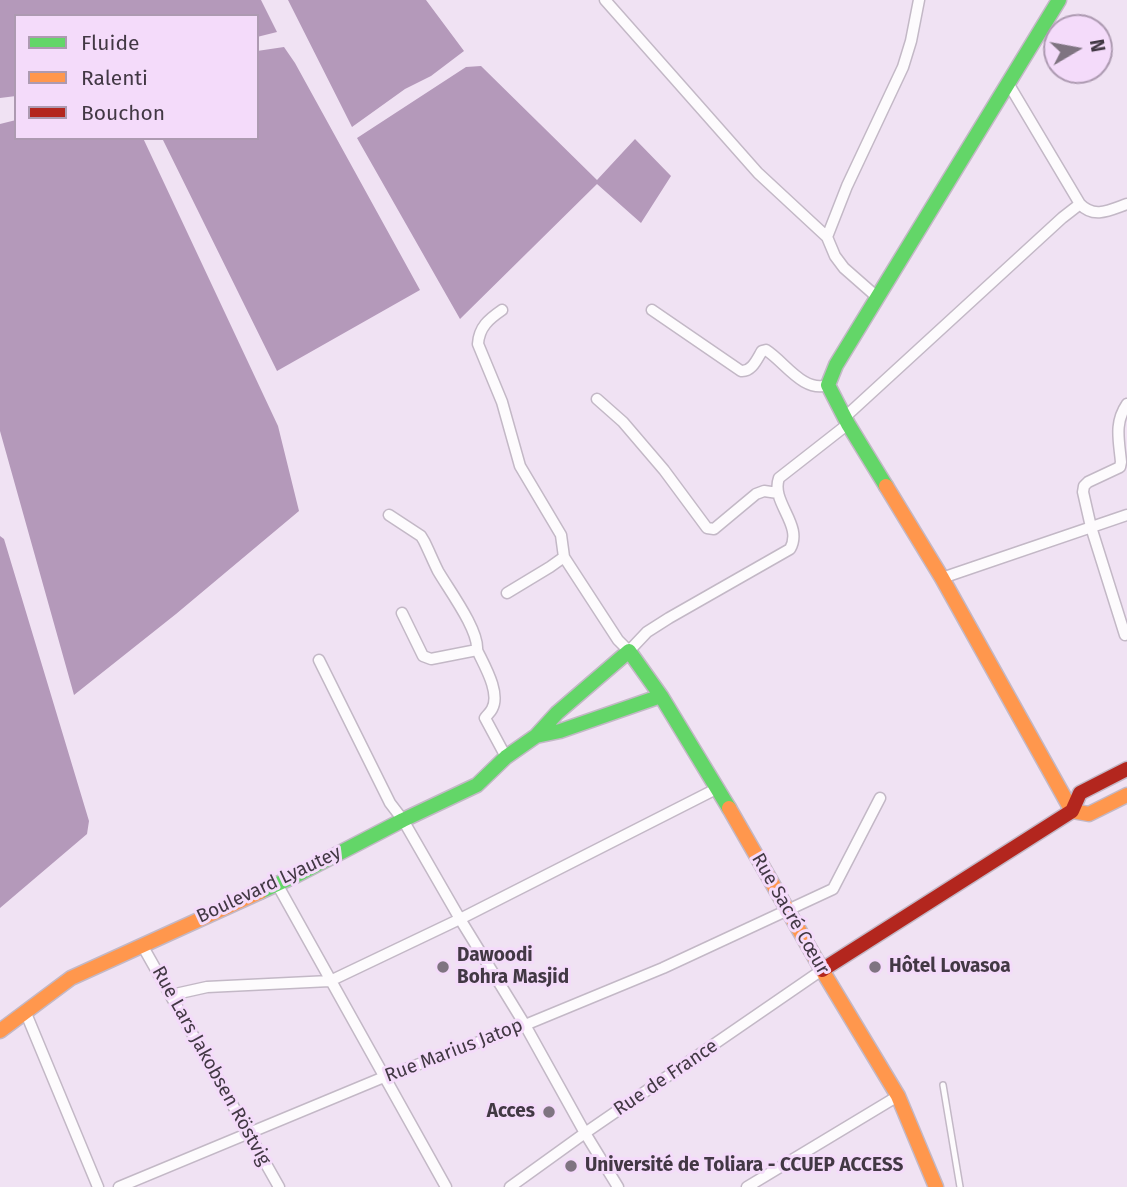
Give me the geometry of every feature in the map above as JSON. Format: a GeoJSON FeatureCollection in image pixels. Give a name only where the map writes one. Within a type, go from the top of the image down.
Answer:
{"type":"FeatureCollection","features":[{"type":"Feature","properties":{"kind":"street"},"geometry":{"type":"LineString","coordinates":[[605,0],[758,173],[827,237],[835,256],[844,268],[877,297]]}},
{"type":"Feature","properties":{"kind":"street"},"geometry":{"type":"LineString","coordinates":[[827,237],[847,186],[903,67],[919,0]]}},
{"type":"Feature","properties":{"kind":"street"},"geometry":{"type":"LineString","coordinates":[[1059,0],[836,365],[828,385],[833,399],[942,578],[1072,811]]}},
{"type":"Feature","properties":{"kind":"street"},"geometry":{"type":"LineString","coordinates":[[1009,83],[1080,204],[1087,211],[1099,213],[1127,204]]}},
{"type":"Feature","properties":{"kind":"street"},"geometry":{"type":"LineString","coordinates":[[502,310],[485,323],[478,344],[502,402],[520,466],[561,535],[564,557],[618,640],[629,651],[647,632],[669,618],[790,549],[794,534],[778,493],[776,485],[779,478],[847,421],[1080,204]]}},
{"type":"Feature","properties":{"kind":"street"},"geometry":{"type":"LineString","coordinates":[[652,310],[741,371],[750,369],[762,351],[766,350],[806,383],[816,387],[828,385]]}},
{"type":"Feature","properties":{"kind":"street"},"geometry":{"type":"LineString","coordinates":[[597,399],[623,422],[656,460],[707,528],[714,529],[756,494],[764,491],[778,493]]}},
{"type":"Feature","properties":{"kind":"street"},"geometry":{"type":"LineString","coordinates":[[1125,635],[1091,527],[1083,492],[1088,482],[1120,467],[1117,428],[1127,404]]}},
{"type":"Feature","properties":{"kind":"street"},"geometry":{"type":"LineString","coordinates":[[389,515],[421,536],[472,629],[478,643],[477,650],[494,691],[494,708],[485,718],[506,757]]}},
{"type":"Feature","properties":{"kind":"street"},"geometry":{"type":"LineString","coordinates":[[942,578],[1127,515]]}},
{"type":"Feature","properties":{"kind":"street"},"geometry":{"type":"LineString","coordinates":[[508,593],[564,557]]}},
{"type":"Feature","properties":{"kind":"street"},"geometry":{"type":"LineString","coordinates":[[402,613],[423,656],[431,659],[477,650]]}},
{"type":"Feature","properties":{"kind":"street","name":"Rue Sacré Cœur"},"geometry":{"type":"LineString","coordinates":[[629,651],[661,696],[718,788],[898,1096],[936,1187]]}},
{"type":"Feature","properties":{"kind":"street","name":"Boulevard Lyautey"},"geometry":{"type":"LineString","coordinates":[[0,1031],[71,978],[277,884],[477,785],[506,757],[536,736],[557,713],[629,651]]}},
{"type":"Feature","properties":{"kind":"street"},"geometry":{"type":"LineString","coordinates":[[318,660],[390,803],[403,820],[525,1025],[618,1187]]}},
{"type":"Feature","properties":{"kind":"street","name":"Boulevard Lyautey"},"geometry":{"type":"LineString","coordinates":[[536,736],[560,731],[661,696]]}},
{"type":"Feature","properties":{"kind":"street"},"geometry":{"type":"LineString","coordinates":[[822,970],[1072,811],[1080,793],[1127,769]]}},
{"type":"Feature","properties":{"kind":"street"},"geometry":{"type":"LineString","coordinates":[[171,995],[207,987],[330,981],[460,919],[718,788]]}},
{"type":"Feature","properties":{"kind":"street"},"geometry":{"type":"LineString","coordinates":[[1072,811],[1089,814],[1127,795]]}},
{"type":"Feature","properties":{"kind":"street","name":"Rue Marius Jatop"},"geometry":{"type":"LineString","coordinates":[[119,1187],[384,1077],[525,1025],[663,968],[833,889],[880,798]]}},
{"type":"Feature","properties":{"kind":"street"},"geometry":{"type":"LineString","coordinates":[[277,884],[446,1187]]}},
{"type":"Feature","properties":{"kind":"street","name":"Rue Lars Jakobsen Röstvig"},"geometry":{"type":"LineString","coordinates":[[142,944],[279,1187]]}},
{"type":"Feature","properties":{"kind":"street","name":"Rue de France"},"geometry":{"type":"LineString","coordinates":[[510,1187],[822,970]]}},
{"type":"Feature","properties":{"kind":"street"},"geometry":{"type":"LineString","coordinates":[[25,1011],[98,1187]]}},
{"type":"Feature","properties":{"kind":"street"},"geometry":{"type":"LineString","coordinates":[[747,1187],[898,1096]]}},
{"type":"Feature","properties":{"kind":"lane"},"geometry":{"type":"LineString","coordinates":[[943,1085],[960,1187]]}},
{"type":"Feature","properties":{"kind":"shaded area"},"geometry":{"type":"Polygon","coordinates":[[[0,0],[261,0],[277,32],[259,36],[259,14],[14,14],[14,96],[0,98],[0,0]]]}},
{"type":"Feature","properties":{"kind":"shaded area"},"geometry":{"type":"Polygon","coordinates":[[[288,0],[426,0],[464,51],[431,76],[405,89],[352,127],[288,0]]]}},
{"type":"Feature","properties":{"kind":"shaded area"},"geometry":{"type":"Polygon","coordinates":[[[284,47],[295,63],[420,290],[277,371],[163,140],[259,140],[259,51],[284,47]]]}},
{"type":"Feature","properties":{"kind":"shaded area"},"geometry":{"type":"Polygon","coordinates":[[[481,66],[597,180],[635,139],[671,176],[641,223],[597,184],[460,319],[357,138],[466,67],[481,66]]]}},
{"type":"Feature","properties":{"kind":"shaded area"},"geometry":{"type":"Polygon","coordinates":[[[14,120],[14,140],[144,140],[278,426],[299,511],[74,695],[0,431],[0,124],[14,120]]]}},
{"type":"Feature","properties":{"kind":"shaded area"},"geometry":{"type":"Polygon","coordinates":[[[0,536],[4,539],[89,821],[87,834],[0,908],[0,536]]]}},
{"type":"Feature","properties":{"kind":"traffic: fast"},"geometry":{"type":"LineString","coordinates":[[886,486],[828,385],[836,365],[1059,0]]}},
{"type":"Feature","properties":{"kind":"traffic: fast"},"geometry":{"type":"LineString","coordinates":[[260,892],[477,785],[506,757],[536,736],[557,713],[629,651],[661,696],[729,808]]}},
{"type":"Feature","properties":{"kind":"traffic: fast"},"geometry":{"type":"LineString","coordinates":[[536,736],[560,731],[661,696]]}},
{"type":"Feature","properties":{"kind":"traffic: slow"},"geometry":{"type":"LineString","coordinates":[[886,486],[942,578],[1072,811],[1089,814],[1127,795]]}},
{"type":"Feature","properties":{"kind":"traffic: slow"},"geometry":{"type":"LineString","coordinates":[[729,808],[898,1096],[936,1187]]}},
{"type":"Feature","properties":{"kind":"traffic: slow"},"geometry":{"type":"LineString","coordinates":[[0,1031],[71,978],[260,892]]}},
{"type":"Feature","properties":{"kind":"traffic: jam"},"geometry":{"type":"LineString","coordinates":[[822,970],[1072,811],[1080,793],[1127,769]]}},
{"type":"Feature","properties":{"kind":"place","name":"Dawoodi Bohra Masjid"},"geometry":{"type":"Point","coordinates":[443,967]}},
{"type":"Feature","properties":{"kind":"place","name":"Hôtel Lovasoa"},"geometry":{"type":"Point","coordinates":[875,967]}},
{"type":"Feature","properties":{"kind":"place","name":"Acces"},"geometry":{"type":"Point","coordinates":[549,1112]}},
{"type":"Feature","properties":{"kind":"place","name":"Université de Toliara - CCUEP ACCESS"},"geometry":{"type":"Point","coordinates":[571,1166]}}]}
